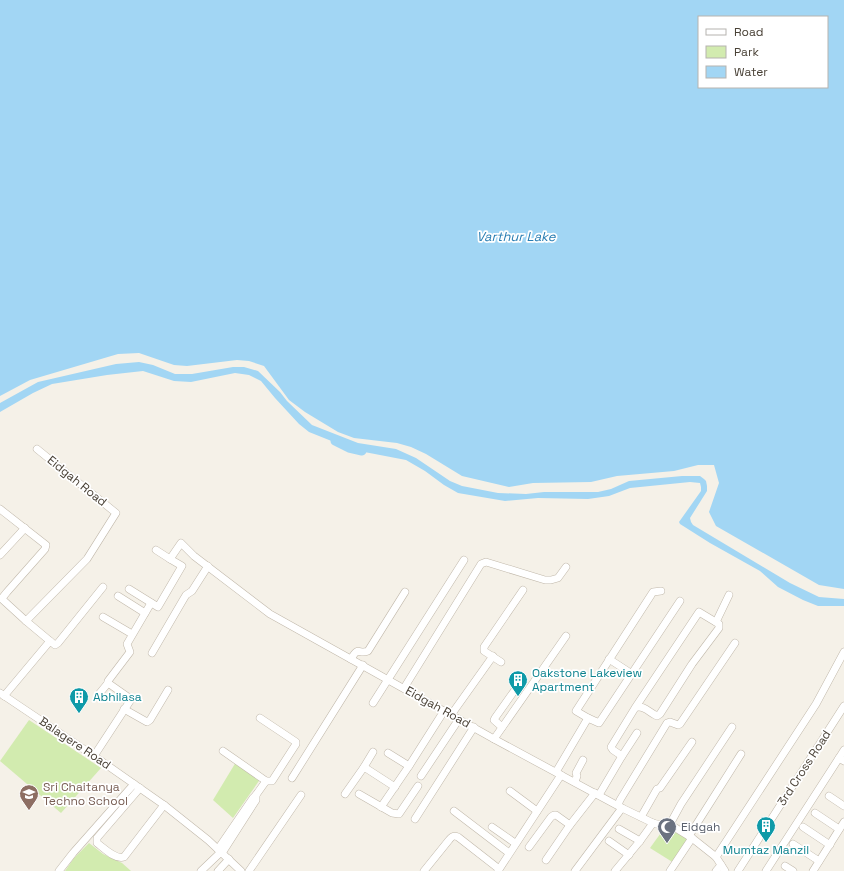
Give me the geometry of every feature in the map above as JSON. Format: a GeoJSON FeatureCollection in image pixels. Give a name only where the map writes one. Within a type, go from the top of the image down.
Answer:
{"type":"FeatureCollection","features":[{"type":"Feature","properties":{"kind":"street","name":"Eidgah Road"},"geometry":{"type":"LineString","coordinates":[[26,621],[87,559],[116,513],[37,449]]}},
{"type":"Feature","properties":{"kind":"street"},"geometry":{"type":"LineString","coordinates":[[1,513],[25,528],[44,543],[46,547],[46,549],[6,592],[3,600],[55,645],[103,587]]}},
{"type":"Feature","properties":{"kind":"street"},"geometry":{"type":"LineString","coordinates":[[0,555],[25,528]]}},
{"type":"Feature","properties":{"kind":"street","name":"Eidgah Road"},"geometry":{"type":"LineString","coordinates":[[170,560],[181,543],[194,556],[270,614],[494,739],[597,794],[653,823],[674,827],[716,857],[723,868]]}},
{"type":"Feature","properties":{"kind":"street"},"geometry":{"type":"LineString","coordinates":[[129,590],[158,607],[182,566],[156,550]]}},
{"type":"Feature","properties":{"kind":"street"},"geometry":{"type":"LineString","coordinates":[[373,703],[464,560]]}},
{"type":"Feature","properties":{"kind":"street"},"geometry":{"type":"LineString","coordinates":[[404,688],[481,564],[486,562],[545,580],[558,578],[566,567]]}},
{"type":"Feature","properties":{"kind":"street"},"geometry":{"type":"LineString","coordinates":[[152,653],[186,595],[192,591],[208,566]]}},
{"type":"Feature","properties":{"kind":"street"},"geometry":{"type":"LineString","coordinates":[[501,662],[484,651],[484,647],[523,590]]}},
{"type":"Feature","properties":{"kind":"street"},"geometry":{"type":"LineString","coordinates":[[661,591],[652,592],[576,711],[599,723],[680,601]]}},
{"type":"Feature","properties":{"kind":"street"},"geometry":{"type":"LineString","coordinates":[[351,659],[357,651],[368,651],[405,592]]}},
{"type":"Feature","properties":{"kind":"street"},"geometry":{"type":"LineString","coordinates":[[716,622],[730,595]]}},
{"type":"Feature","properties":{"kind":"street"},"geometry":{"type":"LineString","coordinates":[[118,596],[145,613]]}},
{"type":"Feature","properties":{"kind":"street"},"geometry":{"type":"LineString","coordinates":[[99,694],[130,652],[127,644],[151,603]]}},
{"type":"Feature","properties":{"kind":"street"},"geometry":{"type":"LineString","coordinates":[[622,756],[613,750],[612,747],[635,708],[699,612],[719,624],[719,628],[692,664],[660,715],[655,715],[642,707],[635,708]]}},
{"type":"Feature","properties":{"kind":"street"},"geometry":{"type":"LineString","coordinates":[[103,617],[132,634]]}},
{"type":"Feature","properties":{"kind":"street"},"geometry":{"type":"LineString","coordinates":[[494,739],[566,636]]}},
{"type":"Feature","properties":{"kind":"street"},"geometry":{"type":"LineString","coordinates":[[2,694],[50,641]]}},
{"type":"Feature","properties":{"kind":"street"},"geometry":{"type":"LineString","coordinates":[[575,871],[620,806],[620,800],[667,723],[670,722],[678,726],[680,724],[735,643]]}},
{"type":"Feature","properties":{"kind":"street"},"geometry":{"type":"LineString","coordinates":[[716,857],[816,704],[844,652]]}},
{"type":"Feature","properties":{"kind":"street"},"geometry":{"type":"LineString","coordinates":[[452,715],[493,656]]}},
{"type":"Feature","properties":{"kind":"street"},"geometry":{"type":"LineString","coordinates":[[609,659],[632,674]]}},
{"type":"Feature","properties":{"kind":"street"},"geometry":{"type":"LineString","coordinates":[[292,778],[363,665]]}},
{"type":"Feature","properties":{"kind":"street"},"geometry":{"type":"LineString","coordinates":[[502,727],[494,720],[522,680]]}},
{"type":"Feature","properties":{"kind":"street"},"geometry":{"type":"LineString","coordinates":[[94,756],[130,701],[128,697],[108,683]]}},
{"type":"Feature","properties":{"kind":"street"},"geometry":{"type":"LineString","coordinates":[[124,709],[147,722],[150,720],[168,690]]}},
{"type":"Feature","properties":{"kind":"street","name":"Balagere Road"},"geometry":{"type":"LineString","coordinates":[[2,694],[164,805],[208,840],[241,871]]}},
{"type":"Feature","properties":{"kind":"street","name":"3rd Cross Road"},"geometry":{"type":"LineString","coordinates":[[738,871],[844,706]]}},
{"type":"Feature","properties":{"kind":"street"},"geometry":{"type":"LineString","coordinates":[[381,807],[444,710]]}},
{"type":"Feature","properties":{"kind":"street"},"geometry":{"type":"LineString","coordinates":[[223,751],[266,781],[272,781],[296,742],[260,718]]}},
{"type":"Feature","properties":{"kind":"street"},"geometry":{"type":"LineString","coordinates":[[424,871],[452,836],[458,837],[499,870],[537,811],[588,718]]}},
{"type":"Feature","properties":{"kind":"street"},"geometry":{"type":"LineString","coordinates":[[421,776],[459,719]]}},
{"type":"Feature","properties":{"kind":"street"},"geometry":{"type":"LineString","coordinates":[[415,819],[474,727]]}},
{"type":"Feature","properties":{"kind":"street"},"geometry":{"type":"LineString","coordinates":[[669,826],[681,804],[732,727]]}},
{"type":"Feature","properties":{"kind":"street"},"geometry":{"type":"LineString","coordinates":[[546,860],[570,825],[597,794],[637,733]]}},
{"type":"Feature","properties":{"kind":"street"},"geometry":{"type":"LineString","coordinates":[[641,817],[657,789],[660,788],[692,742]]}},
{"type":"Feature","properties":{"kind":"street"},"geometry":{"type":"LineString","coordinates":[[766,871],[842,760],[844,750]]}},
{"type":"Feature","properties":{"kind":"street"},"geometry":{"type":"LineString","coordinates":[[345,794],[373,752]]}},
{"type":"Feature","properties":{"kind":"street"},"geometry":{"type":"LineString","coordinates":[[388,753],[409,766]]}},
{"type":"Feature","properties":{"kind":"street"},"geometry":{"type":"LineString","coordinates":[[670,871],[741,754]]}},
{"type":"Feature","properties":{"kind":"street"},"geometry":{"type":"LineString","coordinates":[[575,782],[577,776],[576,773],[583,760]]}},
{"type":"Feature","properties":{"kind":"street"},"geometry":{"type":"LineString","coordinates":[[364,767],[395,786]]}},
{"type":"Feature","properties":{"kind":"street"},"geometry":{"type":"LineString","coordinates":[[201,871],[220,851],[256,800],[256,795],[266,781]]}},
{"type":"Feature","properties":{"kind":"street"},"geometry":{"type":"LineString","coordinates":[[138,786],[97,838],[97,843],[114,856],[119,858],[124,857],[164,805]]}},
{"type":"Feature","properties":{"kind":"street"},"geometry":{"type":"LineString","coordinates":[[59,871],[73,853],[138,786]]}},
{"type":"Feature","properties":{"kind":"street"},"geometry":{"type":"LineString","coordinates":[[359,794],[392,813],[399,814],[418,786]]}},
{"type":"Feature","properties":{"kind":"street"},"geometry":{"type":"LineString","coordinates":[[510,791],[537,811]]}},
{"type":"Feature","properties":{"kind":"street"},"geometry":{"type":"LineString","coordinates":[[249,871],[301,795]]}},
{"type":"Feature","properties":{"kind":"street"},"geometry":{"type":"LineString","coordinates":[[829,796],[844,806]]}},
{"type":"Feature","properties":{"kind":"street"},"geometry":{"type":"LineString","coordinates":[[454,812],[509,853]]}},
{"type":"Feature","properties":{"kind":"street"},"geometry":{"type":"LineString","coordinates":[[815,813],[839,829]]}},
{"type":"Feature","properties":{"kind":"street"},"geometry":{"type":"LineString","coordinates":[[529,847],[554,815],[570,825]]}},
{"type":"Feature","properties":{"kind":"street"},"geometry":{"type":"LineString","coordinates":[[813,871],[844,822]]}},
{"type":"Feature","properties":{"kind":"street"},"geometry":{"type":"LineString","coordinates":[[615,871],[653,823]]}},
{"type":"Feature","properties":{"kind":"street"},"geometry":{"type":"LineString","coordinates":[[492,827],[515,843]]}},
{"type":"Feature","properties":{"kind":"street"},"geometry":{"type":"LineString","coordinates":[[803,827],[830,845]]}},
{"type":"Feature","properties":{"kind":"street"},"geometry":{"type":"LineString","coordinates":[[619,829],[640,841]]}},
{"type":"Feature","properties":{"kind":"street"},"geometry":{"type":"LineString","coordinates":[[609,841],[628,855]]}},
{"type":"Feature","properties":{"kind":"street"},"geometry":{"type":"LineString","coordinates":[[793,844],[819,861]]}},
{"type":"Feature","properties":{"kind":"street"},"geometry":{"type":"LineString","coordinates":[[218,871],[229,859]]}},
{"type":"Feature","properties":{"kind":"street"},"geometry":{"type":"LineString","coordinates":[[785,866],[793,871]]}},
{"type":"Feature","properties":{"kind":"street"},"geometry":{"type":"LineString","coordinates":[[716,871],[723,868]]}},
{"type":"Feature","properties":{"kind":"green space"},"geometry":{"type":"Polygon","coordinates":[[[29,720],[101,768],[61,813],[0,761],[29,720]]]}},
{"type":"Feature","properties":{"kind":"green space"},"geometry":{"type":"Polygon","coordinates":[[[236,762],[261,778],[233,818],[213,800],[236,762]]]}},
{"type":"Feature","properties":{"kind":"green space"},"geometry":{"type":"Polygon","coordinates":[[[663,830],[674,831],[689,840],[674,863],[650,848],[663,830]]]}},
{"type":"Feature","properties":{"kind":"green space"},"geometry":{"type":"Polygon","coordinates":[[[89,843],[103,854],[122,863],[131,871],[65,871],[74,858],[89,843]]]}},
{"type":"Feature","properties":{"kind":"water","name":"Varthur Lake"},"geometry":{"type":"Polygon","coordinates":[[[0,0],[844,0],[844,589],[819,585],[716,526],[709,512],[719,483],[714,465],[698,465],[674,471],[617,476],[591,482],[533,483],[509,487],[462,476],[426,454],[411,447],[397,443],[354,438],[338,432],[305,412],[289,400],[264,366],[249,361],[237,360],[187,366],[174,365],[139,353],[118,354],[30,380],[0,396],[0,0]]]}},
{"type":"Feature","properties":{"kind":"water"},"geometry":{"type":"Polygon","coordinates":[[[139,362],[153,365],[175,374],[192,374],[233,367],[244,367],[258,371],[312,425],[358,443],[396,449],[416,458],[450,481],[462,486],[498,493],[526,494],[544,492],[598,492],[611,489],[629,481],[682,476],[700,476],[706,481],[707,491],[690,518],[693,525],[790,583],[819,597],[844,599],[844,606],[818,606],[803,600],[778,587],[760,571],[680,524],[679,522],[701,491],[700,483],[690,482],[630,488],[609,496],[588,499],[538,498],[505,501],[458,493],[406,460],[354,450],[309,432],[299,424],[261,381],[249,375],[235,373],[191,382],[174,381],[143,371],[107,375],[52,384],[0,412],[0,403],[38,382],[116,364],[139,362]]]}},
{"type":"Feature","properties":{"kind":"waterway"},"geometry":{"type":"LineString","coordinates":[[335,441],[349,448],[362,451]]}},
{"type":"Feature","properties":{"kind":"place","name":"Oakstone Lakeview Apartment"},"geometry":{"type":"Point","coordinates":[518,697]}},
{"type":"Feature","properties":{"kind":"place","name":"Abhilasa"},"geometry":{"type":"Point","coordinates":[79,714]}},
{"type":"Feature","properties":{"kind":"place","name":"Sri Chaitanya Techno School"},"geometry":{"type":"Point","coordinates":[29,811]}},
{"type":"Feature","properties":{"kind":"place","name":"Mumtaz Manzil"},"geometry":{"type":"Point","coordinates":[766,843]}},
{"type":"Feature","properties":{"kind":"place","name":"Eidgah"},"geometry":{"type":"Point","coordinates":[667,844]}}]}
